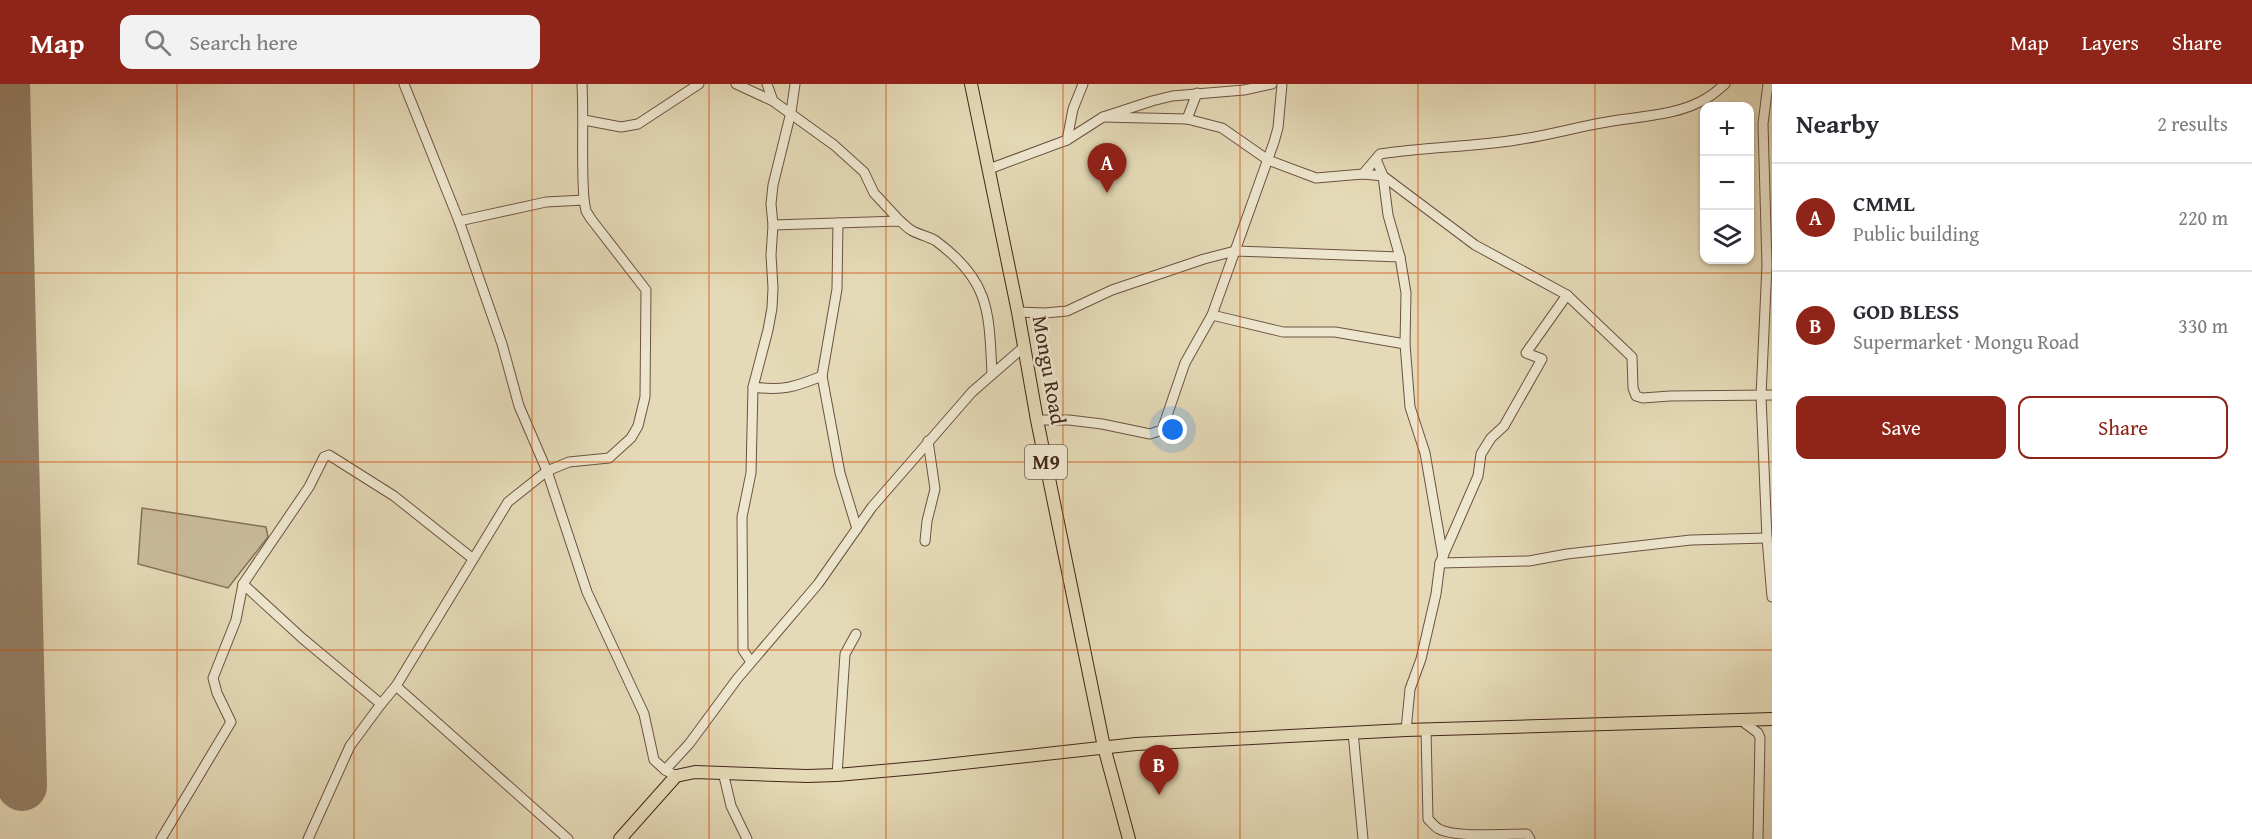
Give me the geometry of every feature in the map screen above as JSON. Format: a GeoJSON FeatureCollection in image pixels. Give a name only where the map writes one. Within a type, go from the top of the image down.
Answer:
{"type":"FeatureCollection","features":[{"type":"Feature","properties":{"kind":"main road","name":"Mongu Road"},"geometry":{"type":"LineString","coordinates":[[971,84],[1104,747],[1129,839]]}},
{"type":"Feature","properties":{"kind":"main road"},"geometry":{"type":"LineString","coordinates":[[620,839],[671,773],[837,775],[1104,747],[1353,732],[1772,719]]}},
{"type":"Feature","properties":{"kind":"street"},"geometry":{"type":"LineString","coordinates":[[404,84],[459,221],[501,344],[519,406],[547,471],[587,592],[644,714],[654,759],[671,773],[689,744],[751,662],[818,584],[872,507],[928,441],[992,374],[1024,346]]}},
{"type":"Feature","properties":{"kind":"street"},"geometry":{"type":"LineString","coordinates":[[308,839],[350,746],[396,686],[508,502],[547,471],[569,462],[609,458],[631,438],[638,426],[645,397],[646,290],[586,211],[582,168],[584,120],[582,84]]}},
{"type":"Feature","properties":{"kind":"street"},"geometry":{"type":"LineString","coordinates":[[584,120],[621,127],[639,124],[699,84]]}},
{"type":"Feature","properties":{"kind":"street"},"geometry":{"type":"LineString","coordinates":[[736,84],[791,112],[834,145],[864,172],[874,193],[909,230],[927,236],[959,261],[978,283],[984,295],[988,315],[992,374]]}},
{"type":"Feature","properties":{"kind":"street"},"geometry":{"type":"LineString","coordinates":[[767,84],[773,101]]}},
{"type":"Feature","properties":{"kind":"street"},"geometry":{"type":"LineString","coordinates":[[751,662],[743,650],[742,517],[751,473],[753,387],[772,308],[771,204],[773,185],[791,112],[795,84]]}},
{"type":"Feature","properties":{"kind":"street"},"geometry":{"type":"LineString","coordinates":[[1067,140],[1073,109],[1083,84]]}},
{"type":"Feature","properties":{"kind":"street"},"geometry":{"type":"LineString","coordinates":[[989,169],[1067,140],[1103,117],[1152,100],[1197,93],[1244,90],[1272,84]]}},
{"type":"Feature","properties":{"kind":"street"},"geometry":{"type":"LineString","coordinates":[[1037,420],[1069,420],[1150,434],[1162,430],[1185,363],[1212,315],[1268,160],[1278,128],[1281,84]]}},
{"type":"Feature","properties":{"kind":"street"},"geometry":{"type":"LineString","coordinates":[[1363,174],[1380,154],[1516,140],[1672,112],[1707,99],[1725,84]]}},
{"type":"Feature","properties":{"kind":"street"},"geometry":{"type":"LineString","coordinates":[[1768,84],[1769,187],[1761,396],[1772,597]]}},
{"type":"Feature","properties":{"kind":"street"},"geometry":{"type":"LineString","coordinates":[[1186,119],[1197,93]]}},
{"type":"Feature","properties":{"kind":"street"},"geometry":{"type":"LineString","coordinates":[[1103,117],[1186,119],[1222,128],[1268,160],[1316,178],[1363,174],[1383,176],[1475,245],[1567,295],[1632,357],[1636,396],[1643,398],[1772,395]]}},
{"type":"Feature","properties":{"kind":"street"},"geometry":{"type":"LineString","coordinates":[[1376,159],[1383,176],[1388,215],[1401,257],[1406,293],[1405,344],[1410,407],[1425,453],[1442,560]]}},
{"type":"Feature","properties":{"kind":"street"},"geometry":{"type":"LineString","coordinates":[[459,221],[546,202],[584,200]]}},
{"type":"Feature","properties":{"kind":"street"},"geometry":{"type":"LineString","coordinates":[[773,225],[900,221]]}},
{"type":"Feature","properties":{"kind":"street"},"geometry":{"type":"LineString","coordinates":[[838,223],[837,289],[822,376],[840,473],[857,529]]}},
{"type":"Feature","properties":{"kind":"street"},"geometry":{"type":"LineString","coordinates":[[1018,312],[1067,311],[1112,290],[1235,251],[1401,257]]}},
{"type":"Feature","properties":{"kind":"street"},"geometry":{"type":"LineString","coordinates":[[1406,730],[1410,689],[1421,659],[1437,594],[1442,560],[1478,476],[1481,454],[1491,438],[1504,426],[1542,359],[1526,353],[1567,295]]}},
{"type":"Feature","properties":{"kind":"street"},"geometry":{"type":"LineString","coordinates":[[1212,315],[1283,332],[1335,332],[1405,344]]}},
{"type":"Feature","properties":{"kind":"street"},"geometry":{"type":"LineString","coordinates":[[753,387],[776,390],[797,386],[822,376]]}},
{"type":"Feature","properties":{"kind":"street"},"geometry":{"type":"LineString","coordinates":[[925,541],[934,489],[928,441]]}},
{"type":"Feature","properties":{"kind":"street"},"geometry":{"type":"LineString","coordinates":[[161,839],[231,722],[217,693],[213,678],[236,620],[243,584],[309,487],[324,457],[329,455],[394,496],[472,558]]}},
{"type":"Feature","properties":{"kind":"street"},"geometry":{"type":"LineString","coordinates":[[1442,560],[1529,561],[1595,550],[1691,540],[1767,538]]}},
{"type":"Feature","properties":{"kind":"street"},"geometry":{"type":"LineString","coordinates":[[243,584],[302,638],[381,704]]}},
{"type":"Feature","properties":{"kind":"street"},"geometry":{"type":"LineString","coordinates":[[837,775],[845,654],[856,634]]}},
{"type":"Feature","properties":{"kind":"street"},"geometry":{"type":"LineString","coordinates":[[396,686],[568,839]]}},
{"type":"Feature","properties":{"kind":"street"},"geometry":{"type":"LineString","coordinates":[[1742,721],[1761,738],[1758,839]]}},
{"type":"Feature","properties":{"kind":"street"},"geometry":{"type":"LineString","coordinates":[[1426,730],[1428,819],[1433,825],[1440,830],[1458,834],[1527,834],[1530,839]]}},
{"type":"Feature","properties":{"kind":"street"},"geometry":{"type":"LineString","coordinates":[[1353,732],[1363,839]]}},
{"type":"Feature","properties":{"kind":"street"},"geometry":{"type":"LineString","coordinates":[[723,772],[731,806],[747,839]]}},
{"type":"Feature","properties":{"kind":"shaded area"},"geometry":{"type":"Polygon","coordinates":[[[142,508],[266,527],[268,537],[228,588],[138,564],[142,508]]]}},
{"type":"Feature","properties":{"kind":"taxiway"},"geometry":{"type":"LineString","coordinates":[[0,714],[20,714]]}},
{"type":"Feature","properties":{"kind":"runway"},"geometry":{"type":"LineString","coordinates":[[5,84],[22,786]]}},
{"type":"Feature","properties":{"kind":"place","name":"CMML"},"geometry":{"type":"Point","coordinates":[1107,193]}},
{"type":"Feature","properties":{"kind":"place","name":"GOD BLESS"},"geometry":{"type":"Point","coordinates":[1159,795]}}]}
